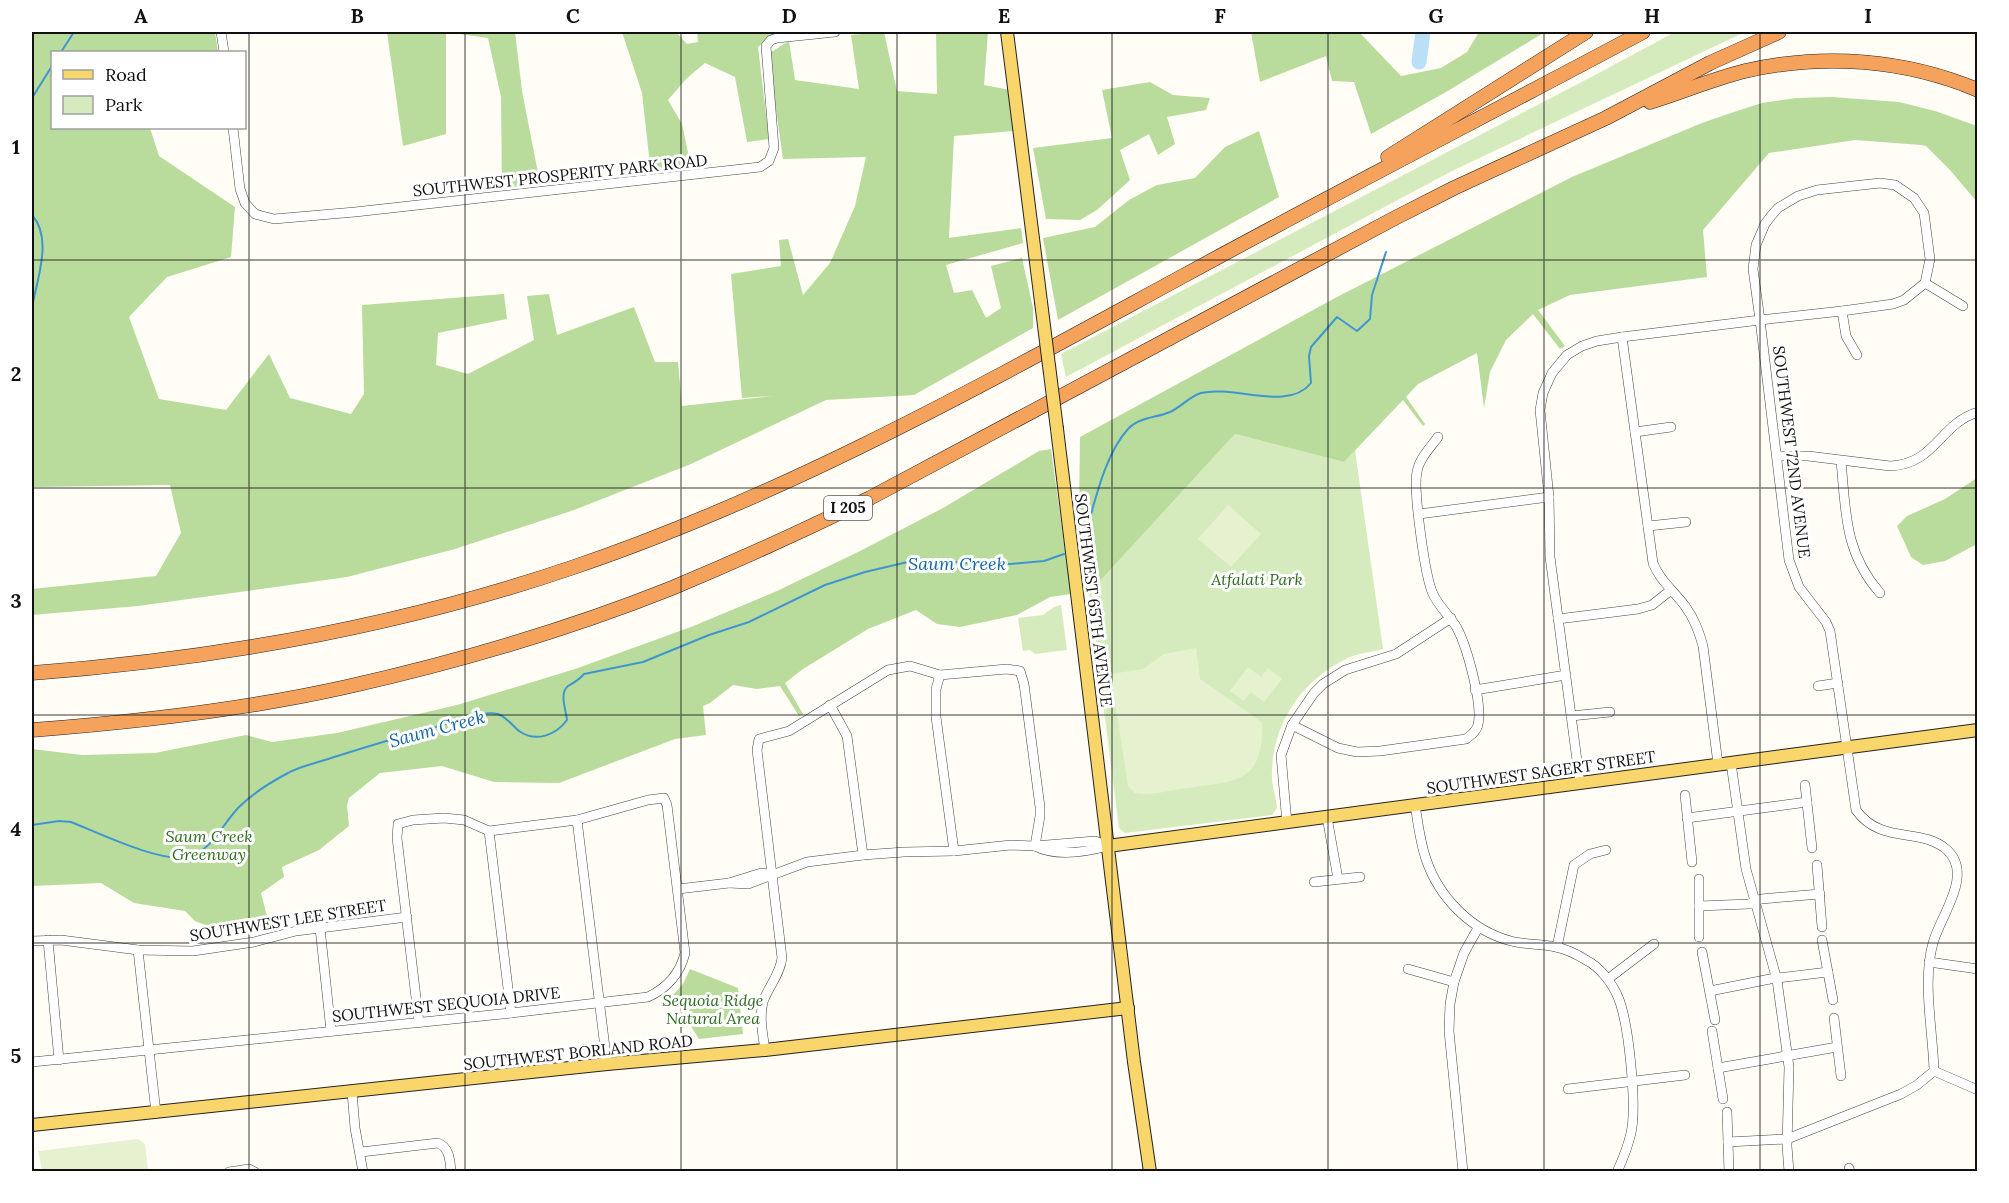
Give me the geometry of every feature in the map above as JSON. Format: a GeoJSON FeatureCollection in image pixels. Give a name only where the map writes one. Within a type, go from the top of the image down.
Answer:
{"type":"FeatureCollection","features":[{"type":"Feature","properties":{"kind":"highway"},"geometry":{"type":"LineString","coordinates":[[1306,208],[1586,32]]}},
{"type":"Feature","properties":{"kind":"highway"},"geometry":{"type":"LineString","coordinates":[[32,674],[160,662],[319,636],[462,602],[607,556],[741,503],[902,427],[1306,208],[1643,32]]}},
{"type":"Feature","properties":{"kind":"highway"},"geometry":{"type":"LineString","coordinates":[[1606,118],[1710,63],[1779,32]]}},
{"type":"Feature","properties":{"kind":"highway"},"geometry":{"type":"LineString","coordinates":[[1606,118],[1735,74],[1805,61],[1832,60],[1890,64],[1944,77],[1977,90]]}},
{"type":"Feature","properties":{"kind":"highway","name":"I 205"},"geometry":{"type":"LineString","coordinates":[[32,730],[202,712],[344,687],[436,665],[498,647],[670,588],[791,536],[870,498],[1395,218],[1606,118]]}},
{"type":"Feature","properties":{"kind":"main road","name":"SOUTHWEST 65TH AVENUE"},"geometry":{"type":"LineString","coordinates":[[1007,32],[1150,1172]]}},
{"type":"Feature","properties":{"kind":"main road","name":"SOUTHWEST SAGERT STREET"},"geometry":{"type":"LineString","coordinates":[[1108,846],[1977,730]]}},
{"type":"Feature","properties":{"kind":"main road","name":"SOUTHWEST BORLAND ROAD"},"geometry":{"type":"LineString","coordinates":[[32,1125],[607,1064],[765,1050],[1128,1008]]}},
{"type":"Feature","properties":{"kind":"street"},"geometry":{"type":"LineString","coordinates":[[221,32],[224,51]]}},
{"type":"Feature","properties":{"kind":"street","name":"SOUTHWEST PROSPERITY PARK ROAD"},"geometry":{"type":"LineString","coordinates":[[233,129],[240,189],[245,203],[255,214],[263,218],[274,219],[427,205],[760,167],[769,161],[774,148],[766,46],[771,40],[777,38],[835,32]]}},
{"type":"Feature","properties":{"kind":"street"},"geometry":{"type":"LineString","coordinates":[[1580,783],[1550,557],[1550,497],[1540,410],[1543,393],[1552,373],[1567,356],[1582,346],[1598,340],[1842,311],[1893,304],[1904,300],[1925,283],[1930,259],[1926,223],[1919,206],[1909,193],[1895,185],[1880,183],[1808,193],[1778,208],[1760,233],[1754,256],[1753,268],[1760,320]]}},
{"type":"Feature","properties":{"kind":"street"},"geometry":{"type":"LineString","coordinates":[[1925,283],[1963,306]]}},
{"type":"Feature","properties":{"kind":"street"},"geometry":{"type":"LineString","coordinates":[[1842,311],[1846,336],[1857,354]]}},
{"type":"Feature","properties":{"kind":"street","name":"SOUTHWEST 72ND AVENUE"},"geometry":{"type":"LineString","coordinates":[[1760,320],[1789,560],[1799,587],[1826,622],[1830,631],[1856,810],[1864,820],[1881,830],[1933,842],[1946,850],[1956,863],[1958,877],[1933,942],[1929,962],[1934,1071]]}},
{"type":"Feature","properties":{"kind":"street"},"geometry":{"type":"LineString","coordinates":[[1622,337],[1653,563],[1657,573],[1685,605],[1693,618],[1703,646],[1718,764]]}},
{"type":"Feature","properties":{"kind":"street"},"geometry":{"type":"LineString","coordinates":[[1777,456],[1799,455],[1890,466],[1910,464],[1926,454],[1961,418],[1977,412]]}},
{"type":"Feature","properties":{"kind":"street"},"geometry":{"type":"LineString","coordinates":[[1635,432],[1671,427]]}},
{"type":"Feature","properties":{"kind":"street"},"geometry":{"type":"LineString","coordinates":[[1292,725],[1338,748],[1357,752],[1466,739],[1477,728],[1475,690],[1468,655],[1451,618],[1432,593],[1419,514],[1416,490],[1417,472],[1420,461],[1438,437]]}},
{"type":"Feature","properties":{"kind":"street"},"geometry":{"type":"LineString","coordinates":[[1841,460],[1847,522],[1854,554],[1866,578],[1880,593]]}},
{"type":"Feature","properties":{"kind":"street"},"geometry":{"type":"LineString","coordinates":[[1419,514],[1550,497]]}},
{"type":"Feature","properties":{"kind":"street"},"geometry":{"type":"LineString","coordinates":[[1648,526],[1686,522]]}},
{"type":"Feature","properties":{"kind":"street"},"geometry":{"type":"LineString","coordinates":[[1558,619],[1638,609],[1652,605],[1671,590]]}},
{"type":"Feature","properties":{"kind":"street"},"geometry":{"type":"LineString","coordinates":[[1287,823],[1281,755],[1292,725],[1314,693],[1345,670],[1395,654],[1451,618]]}},
{"type":"Feature","properties":{"kind":"street"},"geometry":{"type":"LineString","coordinates":[[765,1050],[762,1019],[764,1001],[778,974],[782,958],[757,745],[759,739],[789,731],[888,670],[910,666],[939,675],[1006,669],[1020,671],[1024,684],[1040,807],[1035,846]]}},
{"type":"Feature","properties":{"kind":"street"},"geometry":{"type":"LineString","coordinates":[[939,675],[936,717],[954,851]]}},
{"type":"Feature","properties":{"kind":"street"},"geometry":{"type":"LineString","coordinates":[[1475,690],[1566,675]]}},
{"type":"Feature","properties":{"kind":"street"},"geometry":{"type":"LineString","coordinates":[[1818,686],[1838,683]]}},
{"type":"Feature","properties":{"kind":"street"},"geometry":{"type":"LineString","coordinates":[[830,705],[847,736],[863,855]]}},
{"type":"Feature","properties":{"kind":"street"},"geometry":{"type":"LineString","coordinates":[[1571,716],[1610,712]]}},
{"type":"Feature","properties":{"kind":"street"},"geometry":{"type":"LineString","coordinates":[[1731,763],[1746,870],[1765,930],[1777,980],[1790,1093],[1787,1140],[1789,1172]]}},
{"type":"Feature","properties":{"kind":"street"},"geometry":{"type":"LineString","coordinates":[[1805,785],[1812,848]]}},
{"type":"Feature","properties":{"kind":"street"},"geometry":{"type":"LineString","coordinates":[[1685,795],[1692,862]]}},
{"type":"Feature","properties":{"kind":"street","name":"SOUTHWEST SEQUOIA DRIVE"},"geometry":{"type":"LineString","coordinates":[[32,1062],[511,1014],[648,997],[665,987],[679,971],[685,953],[667,805],[664,798],[648,800],[577,820]]}},
{"type":"Feature","properties":{"kind":"street"},"geometry":{"type":"LineString","coordinates":[[1687,819],[1807,802]]}},
{"type":"Feature","properties":{"kind":"street"},"geometry":{"type":"LineString","coordinates":[[1415,805],[1422,845],[1432,873],[1449,900],[1478,928],[1509,941],[1534,946],[1557,947],[1588,961],[1608,980],[1617,996],[1624,1013],[1633,1109],[1631,1132],[1617,1172]]}},
{"type":"Feature","properties":{"kind":"street"},"geometry":{"type":"LineString","coordinates":[[1328,817],[1338,879]]}},
{"type":"Feature","properties":{"kind":"street"},"geometry":{"type":"LineString","coordinates":[[420,1023],[397,837],[399,824],[413,820],[444,818],[464,820],[489,831],[577,820],[607,1064]]}},
{"type":"Feature","properties":{"kind":"street"},"geometry":{"type":"LineString","coordinates":[[489,831],[511,1014]]}},
{"type":"Feature","properties":{"kind":"street","name":"SOUTHWEST SAGERT STREET"},"geometry":{"type":"LineString","coordinates":[[678,889],[729,883],[761,873],[773,876],[807,862],[863,855],[1095,841],[1108,846]]}},
{"type":"Feature","properties":{"kind":"street"},"geometry":{"type":"LineString","coordinates":[[1557,947],[1574,865],[1590,854],[1606,850]]}},
{"type":"Feature","properties":{"kind":"street"},"geometry":{"type":"LineString","coordinates":[[1817,865],[1822,927]]}},
{"type":"Feature","properties":{"kind":"street"},"geometry":{"type":"LineString","coordinates":[[1314,882],[1360,877]]}},
{"type":"Feature","properties":{"kind":"street"},"geometry":{"type":"LineString","coordinates":[[1699,879],[1699,937]]}},
{"type":"Feature","properties":{"kind":"street"},"geometry":{"type":"LineString","coordinates":[[1699,906],[1749,904],[1820,894]]}},
{"type":"Feature","properties":{"kind":"street","name":"SOUTHWEST LEE STREET"},"geometry":{"type":"LineString","coordinates":[[32,941],[77,941],[138,950],[211,950],[296,931],[406,917]]}},
{"type":"Feature","properties":{"kind":"street"},"geometry":{"type":"LineString","coordinates":[[320,928],[331,1031]]}},
{"type":"Feature","properties":{"kind":"street"},"geometry":{"type":"LineString","coordinates":[[1463,1172],[1449,1031],[1450,1004],[1454,982],[1464,953],[1478,928]]}},
{"type":"Feature","properties":{"kind":"street"},"geometry":{"type":"LineString","coordinates":[[48,940],[59,1060]]}},
{"type":"Feature","properties":{"kind":"street"},"geometry":{"type":"LineString","coordinates":[[1822,940],[1833,1000]]}},
{"type":"Feature","properties":{"kind":"street"},"geometry":{"type":"LineString","coordinates":[[1608,980],[1654,944]]}},
{"type":"Feature","properties":{"kind":"street"},"geometry":{"type":"LineString","coordinates":[[138,950],[156,1113]]}},
{"type":"Feature","properties":{"kind":"street"},"geometry":{"type":"LineString","coordinates":[[1702,952],[1715,1020]]}},
{"type":"Feature","properties":{"kind":"street"},"geometry":{"type":"LineString","coordinates":[[1929,962],[1977,969]]}},
{"type":"Feature","properties":{"kind":"street"},"geometry":{"type":"LineString","coordinates":[[1408,969],[1454,982]]}},
{"type":"Feature","properties":{"kind":"street"},"geometry":{"type":"LineString","coordinates":[[1710,991],[1828,972]]}},
{"type":"Feature","properties":{"kind":"street"},"geometry":{"type":"LineString","coordinates":[[1833,1018],[1841,1076]]}},
{"type":"Feature","properties":{"kind":"street"},"geometry":{"type":"LineString","coordinates":[[1712,1031],[1723,1099]]}},
{"type":"Feature","properties":{"kind":"street"},"geometry":{"type":"LineString","coordinates":[[1718,1068],[1837,1047]]}},
{"type":"Feature","properties":{"kind":"street"},"geometry":{"type":"LineString","coordinates":[[1728,1142],[1787,1140],[1917,1085],[1934,1071],[1977,1090]]}},
{"type":"Feature","properties":{"kind":"street"},"geometry":{"type":"LineString","coordinates":[[1568,1089],[1685,1075]]}},
{"type":"Feature","properties":{"kind":"street"},"geometry":{"type":"LineString","coordinates":[[352,1092],[355,1128],[363,1172]]}},
{"type":"Feature","properties":{"kind":"street"},"geometry":{"type":"LineString","coordinates":[[1726,1112],[1729,1172]]}},
{"type":"Feature","properties":{"kind":"street"},"geometry":{"type":"LineString","coordinates":[[361,1152],[438,1143],[445,1147],[449,1155],[451,1172]]}},
{"type":"Feature","properties":{"kind":"street"},"geometry":{"type":"LineString","coordinates":[[229,1172],[249,1169],[255,1172]]}},
{"type":"Feature","properties":{"kind":"green space"},"geometry":{"type":"Polygon","coordinates":[[[32,32],[215,32],[218,51],[51,51],[51,129],[150,129],[159,156],[235,207],[231,257],[167,277],[129,317],[159,399],[226,410],[269,354],[290,398],[351,414],[364,394],[362,305],[504,294],[507,319],[438,333],[436,365],[468,374],[534,340],[527,296],[549,294],[557,335],[634,307],[655,362],[678,362],[682,406],[773,396],[742,398],[731,274],[781,266],[779,240],[788,239],[803,295],[830,263],[855,206],[866,157],[783,159],[768,54],[789,41],[795,80],[859,89],[851,35],[884,32],[897,91],[937,94],[936,32],[988,32],[984,85],[1010,90],[1013,131],[954,136],[949,238],[1021,228],[1023,243],[946,265],[954,293],[972,290],[986,318],[1001,308],[991,266],[1022,258],[1033,308],[1033,328],[914,395],[826,400],[691,464],[574,510],[455,549],[347,577],[138,606],[32,615],[32,589],[156,576],[181,533],[170,485],[32,487],[32,32]]]}},
{"type":"Feature","properties":{"kind":"green space"},"geometry":{"type":"Polygon","coordinates":[[[387,32],[446,32],[446,134],[403,146],[387,32]]]}},
{"type":"Feature","properties":{"kind":"green space"},"geometry":{"type":"Polygon","coordinates":[[[446,32],[515,32],[522,91],[540,183],[502,189],[501,97],[488,38],[446,32]]]}},
{"type":"Feature","properties":{"kind":"green space"},"geometry":{"type":"Polygon","coordinates":[[[622,32],[676,32],[687,44],[698,42],[697,32],[777,32],[758,47],[769,139],[747,142],[735,77],[705,63],[686,79],[668,100],[682,124],[691,167],[651,174],[642,93],[622,32]]]}},
{"type":"Feature","properties":{"kind":"green space"},"geometry":{"type":"Polygon","coordinates":[[[1251,32],[1359,32],[1401,76],[1441,68],[1467,52],[1479,32],[1545,32],[1371,134],[1354,82],[1332,81],[1326,56],[1260,82],[1251,32]]]}},
{"type":"Feature","properties":{"kind":"green space"},"geometry":{"type":"Polygon","coordinates":[[[1675,32],[1745,32],[1452,171],[1066,377],[1061,354],[1675,32]]]}},
{"type":"Feature","properties":{"kind":"green space"},"geometry":{"type":"Polygon","coordinates":[[[1150,82],[1173,95],[1210,98],[1206,110],[1167,117],[1175,144],[1158,155],[1149,134],[1120,150],[1130,180],[1097,210],[1080,220],[1046,219],[1033,148],[1112,138],[1102,90],[1150,82]]]}},
{"type":"Feature","properties":{"kind":"green space"},"geometry":{"type":"Polygon","coordinates":[[[1832,97],[1899,102],[1935,111],[1977,126],[1977,202],[1926,146],[1855,140],[1769,153],[1703,230],[1707,277],[1570,295],[1538,310],[1565,346],[1560,349],[1533,314],[1506,340],[1490,372],[1484,408],[1477,353],[1418,384],[1406,397],[1425,424],[1423,426],[1403,400],[1344,462],[1235,434],[1089,593],[1079,515],[1080,437],[1337,297],[1572,177],[1702,123],[1762,103],[1796,98],[1832,97]]]}},
{"type":"Feature","properties":{"kind":"green space"},"geometry":{"type":"Polygon","coordinates":[[[1259,131],[1279,197],[1058,320],[1043,238],[1095,227],[1129,200],[1157,185],[1195,178],[1225,147],[1259,131]]]}},
{"type":"Feature","properties":{"kind":"green space","name":"Atfalati Park"},"geometry":{"type":"Polygon","coordinates":[[[1235,434],[1344,462],[1355,450],[1383,649],[1352,656],[1332,667],[1304,690],[1294,704],[1278,736],[1274,754],[1272,777],[1277,808],[1272,815],[1125,833],[1119,828],[1089,593],[1235,434]]]}},
{"type":"Feature","properties":{"kind":"green space","name":"Saum Creek Greenway"},"geometry":{"type":"Polygon","coordinates":[[[1051,449],[1071,594],[1050,597],[1017,615],[960,627],[937,624],[916,610],[868,629],[803,669],[785,683],[803,714],[799,716],[780,686],[757,689],[733,685],[703,706],[706,735],[675,739],[559,783],[494,782],[442,766],[380,773],[349,798],[347,805],[349,826],[319,850],[282,867],[284,877],[261,893],[270,928],[263,930],[262,927],[231,931],[215,929],[195,921],[185,911],[134,903],[101,883],[32,886],[32,749],[82,755],[155,753],[246,735],[272,742],[337,733],[457,705],[575,669],[691,627],[777,591],[943,508],[1039,451],[1051,449]]]}},
{"type":"Feature","properties":{"kind":"green space"},"geometry":{"type":"Polygon","coordinates":[[[1977,478],[1977,544],[1945,561],[1923,565],[1911,557],[1897,526],[1907,516],[1945,499],[1977,478]]]}},
{"type":"Feature","properties":{"kind":"green space"},"geometry":{"type":"Polygon","coordinates":[[[1228,505],[1261,534],[1231,567],[1198,539],[1228,505]]]}},
{"type":"Feature","properties":{"kind":"green space"},"geometry":{"type":"Polygon","coordinates":[[[1061,605],[1067,650],[1035,654],[1030,650],[1023,651],[1018,618],[1043,615],[1061,605]]]}},
{"type":"Feature","properties":{"kind":"green space"},"geometry":{"type":"Polygon","coordinates":[[[1196,648],[1200,679],[1262,722],[1258,757],[1252,768],[1233,780],[1154,793],[1135,793],[1128,786],[1111,674],[1143,669],[1164,654],[1196,648]]]}},
{"type":"Feature","properties":{"kind":"green space"},"geometry":{"type":"Polygon","coordinates":[[[1248,667],[1261,677],[1268,668],[1282,679],[1264,702],[1251,692],[1244,701],[1230,691],[1248,667]]]}},
{"type":"Feature","properties":{"kind":"green space","name":"Sequoia Ridge Natural Area"},"geometry":{"type":"Polygon","coordinates":[[[690,969],[738,988],[743,1034],[699,1039],[672,996],[683,984],[690,969]]]}},
{"type":"Feature","properties":{"kind":"green space"},"geometry":{"type":"Polygon","coordinates":[[[138,1139],[145,1144],[148,1171],[32,1171],[32,1168],[42,1170],[38,1151],[138,1139]]]}},
{"type":"Feature","properties":{"kind":"waterway"},"geometry":{"type":"LineString","coordinates":[[62,51],[74,32]]}},
{"type":"Feature","properties":{"kind":"waterway","name":"Saum Creek"},"geometry":{"type":"LineString","coordinates":[[1419,62],[1423,32]]}},
{"type":"Feature","properties":{"kind":"waterway"},"geometry":{"type":"LineString","coordinates":[[32,98],[51,68]]}},
{"type":"Feature","properties":{"kind":"waterway"},"geometry":{"type":"LineString","coordinates":[[32,215],[42,235],[43,247],[32,307]]}},
{"type":"Feature","properties":{"kind":"waterway","name":"Saum Creek"},"geometry":{"type":"LineString","coordinates":[[1078,546],[1084,539],[1112,453],[1132,425],[1170,412],[1201,393],[1214,391],[1275,397],[1289,396],[1301,391],[1311,383],[1309,356],[1311,347],[1337,317],[1357,331],[1370,319],[1372,295],[1386,252]]}},
{"type":"Feature","properties":{"kind":"waterway","name":"Saum Creek"},"geometry":{"type":"LineString","coordinates":[[32,825],[59,821],[71,822],[162,856],[188,857],[204,849],[233,813],[250,797],[303,766],[467,717],[491,713],[501,715],[525,735],[545,736],[557,730],[567,720],[564,702],[565,689],[584,674],[643,662],[709,635],[749,622],[825,585],[865,572],[912,561],[1011,564],[1044,561],[1064,554]]}}]}
